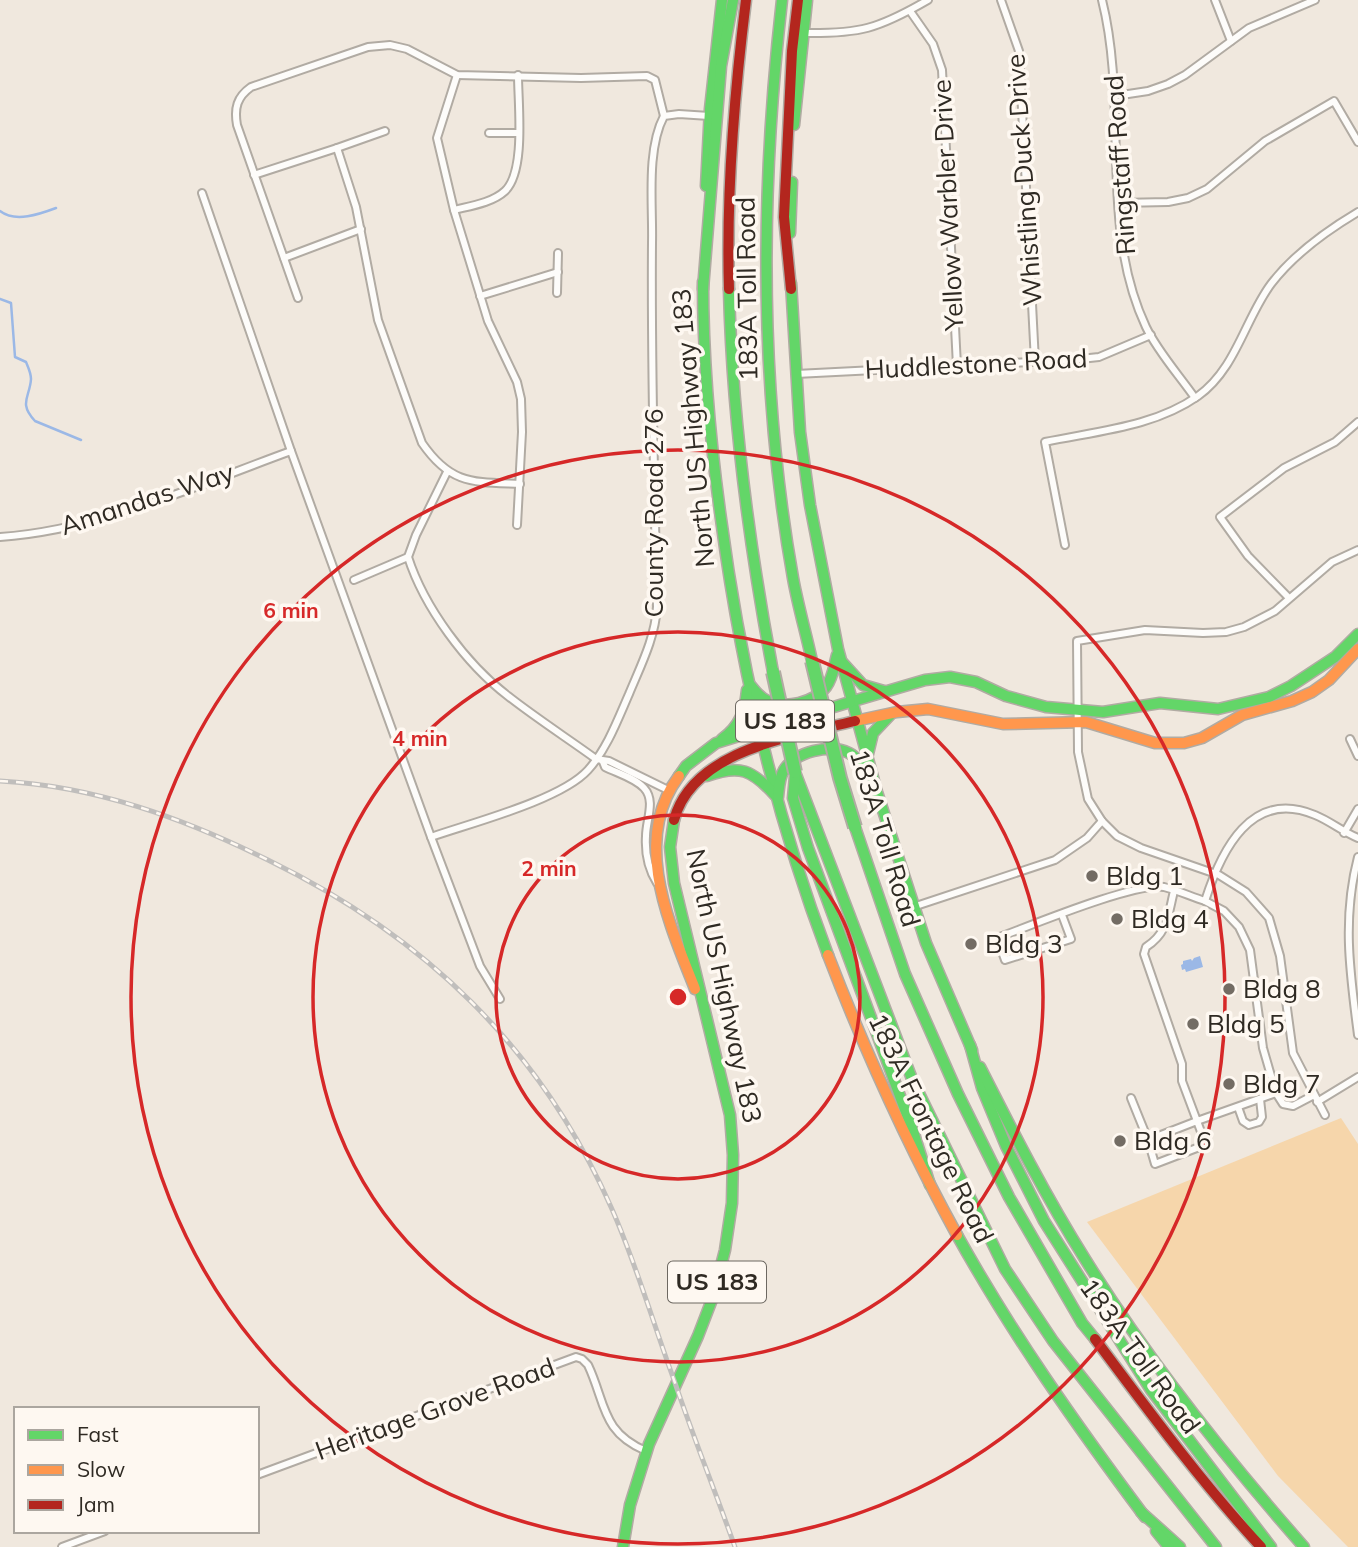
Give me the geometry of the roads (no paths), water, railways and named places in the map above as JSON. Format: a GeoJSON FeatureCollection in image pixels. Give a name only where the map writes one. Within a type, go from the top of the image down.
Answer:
{"type":"FeatureCollection","features":[{"type":"Feature","properties":{"kind":"main road","name":"North US Highway 183"},"geometry":{"type":"LineString","coordinates":[[722,0],[709,116],[703,289],[714,469],[734,617],[748,683]]}},
{"type":"Feature","properties":{"kind":"main road"},"geometry":{"type":"LineString","coordinates":[[703,289],[722,66],[733,0]]}},
{"type":"Feature","properties":{"kind":"main road","name":"183A Toll Road"},"geometry":{"type":"LineString","coordinates":[[746,0],[732,139],[726,258],[733,388],[757,593],[795,772],[912,1079],[1005,1269],[1053,1341],[1216,1547]]}},
{"type":"Feature","properties":{"kind":"main road","name":"183A Toll Road"},"geometry":{"type":"LineString","coordinates":[[782,0],[775,49],[765,272],[771,397],[781,495],[794,579],[840,778],[855,827],[905,974],[958,1094],[1009,1197],[1082,1323],[1213,1492],[1261,1547]]}},
{"type":"Feature","properties":{"kind":"main road"},"geometry":{"type":"LineString","coordinates":[[791,289],[784,217],[792,51],[798,0]]}},
{"type":"Feature","properties":{"kind":"main road","name":"US 183"},"geometry":{"type":"LineString","coordinates":[[807,0],[792,155],[791,289],[796,374],[814,538],[855,720]]}},
{"type":"Feature","properties":{"kind":"main road"},"geometry":{"type":"LineString","coordinates":[[1077,716],[1160,704],[1218,709],[1269,697],[1319,669],[1358,634]]}},
{"type":"Feature","properties":{"kind":"main road"},"geometry":{"type":"LineString","coordinates":[[1077,716],[1139,742],[1160,745],[1184,743],[1209,735],[1246,714],[1295,700],[1320,687],[1333,678],[1358,649]]}},
{"type":"Feature","properties":{"kind":"main road"},"geometry":{"type":"LineString","coordinates":[[748,683],[759,695],[778,704],[797,703],[817,696],[832,675],[839,655]]}},
{"type":"Feature","properties":{"kind":"main road"},"geometry":{"type":"LineString","coordinates":[[839,655],[863,685],[888,691]]}},
{"type":"Feature","properties":{"kind":"main road","name":"North US Highway 183"},"geometry":{"type":"LineString","coordinates":[[702,1004],[680,951],[660,887],[654,855],[656,828],[668,790],[680,772],[707,747],[721,740],[925,680],[963,679],[1026,703],[1077,716]]}},
{"type":"Feature","properties":{"kind":"main road","name":"US 183"},"geometry":{"type":"LineString","coordinates":[[721,740],[734,730],[744,714],[748,683]]}},
{"type":"Feature","properties":{"kind":"main road","name":"183A Frontage Road"},"geometry":{"type":"LineString","coordinates":[[748,683],[762,745],[805,893],[851,1017],[901,1129],[967,1256],[1006,1322],[1073,1422],[1169,1547]]}},
{"type":"Feature","properties":{"kind":"main road","name":"North US Highway 183"},"geometry":{"type":"LineString","coordinates":[[623,1547],[630,1503],[646,1451],[705,1321],[720,1274],[731,1219],[732,1131],[672,872],[673,820],[688,793],[700,779],[731,756],[855,720],[916,709],[937,710],[1013,725],[1077,716]]}},
{"type":"Feature","properties":{"kind":"main road"},"geometry":{"type":"LineString","coordinates":[[867,762],[873,733],[882,720],[894,712]]}},
{"type":"Feature","properties":{"kind":"main road"},"geometry":{"type":"LineString","coordinates":[[855,720],[926,942],[970,1045],[1048,1198],[1128,1325],[1201,1426],[1304,1547]]}},
{"type":"Feature","properties":{"kind":"main road"},"geometry":{"type":"LineString","coordinates":[[777,799],[780,779],[787,766],[798,757],[827,749],[836,748],[851,754],[872,779]]}},
{"type":"Feature","properties":{"kind":"main road"},"geometry":{"type":"LineString","coordinates":[[700,779],[724,769],[742,769],[759,778],[777,799]]}},
{"type":"Feature","properties":{"kind":"main road"},"geometry":{"type":"LineString","coordinates":[[795,772],[793,798],[808,848],[930,1185]]}},
{"type":"Feature","properties":{"kind":"main road"},"geometry":{"type":"LineString","coordinates":[[668,790],[673,820]]}},
{"type":"Feature","properties":{"kind":"main road"},"geometry":{"type":"LineString","coordinates":[[970,1045],[982,1088],[1006,1146],[1044,1221],[1152,1390],[1271,1547]]}},
{"type":"Feature","properties":{"kind":"main road"},"geometry":{"type":"LineString","coordinates":[[1141,1512],[1180,1547]]}},
{"type":"Feature","properties":{"kind":"street"},"geometry":{"type":"LineString","coordinates":[[802,33],[861,31],[890,21],[928,0]]}},
{"type":"Feature","properties":{"kind":"street","name":"Whistling Duck Drive"},"geometry":{"type":"LineString","coordinates":[[1001,0],[1019,51],[1035,362]]}},
{"type":"Feature","properties":{"kind":"street","name":"Ringstaff Road"},"geometry":{"type":"LineString","coordinates":[[1102,0],[1111,34],[1121,241],[1131,284],[1146,328],[1195,398]]}},
{"type":"Feature","properties":{"kind":"street"},"geometry":{"type":"LineString","coordinates":[[1215,0],[1231,41]]}},
{"type":"Feature","properties":{"kind":"street"},"geometry":{"type":"LineString","coordinates":[[1115,96],[1148,91],[1168,84],[1259,23],[1315,0]]}},
{"type":"Feature","properties":{"kind":"street","name":"Yellow Warbler Drive"},"geometry":{"type":"LineString","coordinates":[[910,11],[933,44],[943,70],[957,366]]}},
{"type":"Feature","properties":{"kind":"street"},"geometry":{"type":"LineString","coordinates":[[298,298],[234,113],[237,101],[251,87],[368,47],[390,45],[407,49],[457,75],[651,77],[655,79],[664,116],[709,116]]}},
{"type":"Feature","properties":{"kind":"street"},"geometry":{"type":"LineString","coordinates":[[457,75],[437,138],[454,210],[488,321],[517,383],[521,399],[517,525]]}},
{"type":"Feature","properties":{"kind":"street"},"geometry":{"type":"LineString","coordinates":[[454,210],[497,197],[505,191],[516,172],[518,75]]}},
{"type":"Feature","properties":{"kind":"street"},"geometry":{"type":"LineString","coordinates":[[1119,203],[1168,202],[1188,198],[1207,188],[1265,141],[1334,101],[1358,142]]}},
{"type":"Feature","properties":{"kind":"street","name":"County Road 276"},"geometry":{"type":"LineString","coordinates":[[431,837],[562,791],[600,761],[656,627],[653,155],[658,127],[664,116]]}},
{"type":"Feature","properties":{"kind":"street"},"geometry":{"type":"LineString","coordinates":[[254,175],[385,131]]}},
{"type":"Feature","properties":{"kind":"street"},"geometry":{"type":"LineString","coordinates":[[489,133],[518,133]]}},
{"type":"Feature","properties":{"kind":"street"},"geometry":{"type":"LineString","coordinates":[[337,148],[361,229],[378,320],[422,443],[433,460],[447,472],[467,480],[520,484]]}},
{"type":"Feature","properties":{"kind":"street"},"geometry":{"type":"LineString","coordinates":[[202,193],[291,451],[431,837],[480,966],[499,999]]}},
{"type":"Feature","properties":{"kind":"street"},"geometry":{"type":"LineString","coordinates":[[1065,545],[1045,442],[1145,422],[1167,414],[1195,398],[1219,375],[1271,284],[1322,235],[1358,212]]}},
{"type":"Feature","properties":{"kind":"street"},"geometry":{"type":"LineString","coordinates":[[284,258],[361,229]]}},
{"type":"Feature","properties":{"kind":"street"},"geometry":{"type":"LineString","coordinates":[[558,254],[558,293]]}},
{"type":"Feature","properties":{"kind":"street"},"geometry":{"type":"LineString","coordinates":[[480,296],[558,272]]}},
{"type":"Feature","properties":{"kind":"street","name":"Huddlestone Road"},"geometry":{"type":"LineString","coordinates":[[796,374],[1099,357],[1151,335]]}},
{"type":"Feature","properties":{"kind":"street"},"geometry":{"type":"LineString","coordinates":[[1289,598],[1248,556],[1220,517],[1284,468],[1335,442],[1358,422]]}},
{"type":"Feature","properties":{"kind":"street","name":"Amandas Way"},"geometry":{"type":"LineString","coordinates":[[0,537],[34,534],[106,516],[291,451]]}},
{"type":"Feature","properties":{"kind":"street"},"geometry":{"type":"LineString","coordinates":[[447,472],[408,557],[431,611],[485,676],[507,695],[605,767],[640,785],[648,794],[650,806],[646,852],[652,876],[660,887]]}},
{"type":"Feature","properties":{"kind":"street"},"geometry":{"type":"LineString","coordinates":[[1325,1115],[1293,1053],[1280,956],[1269,918],[1246,892],[1214,874],[1141,848],[1117,836],[1102,821],[1088,799],[1083,782],[1077,716],[1077,641],[1144,630],[1226,632],[1260,620],[1332,562],[1358,550]]}},
{"type":"Feature","properties":{"kind":"street"},"geometry":{"type":"LineString","coordinates":[[354,580],[408,557]]}},
{"type":"Feature","properties":{"kind":"street"},"geometry":{"type":"LineString","coordinates":[[1350,739],[1358,756]]}},
{"type":"Feature","properties":{"kind":"street"},"geometry":{"type":"LineString","coordinates":[[600,761],[609,761],[668,790]]}},
{"type":"Feature","properties":{"kind":"street"},"geometry":{"type":"LineString","coordinates":[[1205,901],[1214,874],[1236,834],[1258,815],[1284,809],[1315,815],[1344,833],[1358,838]]}},
{"type":"Feature","properties":{"kind":"street"},"geometry":{"type":"LineString","coordinates":[[1344,833],[1358,809]]}},
{"type":"Feature","properties":{"kind":"street"},"geometry":{"type":"LineString","coordinates":[[916,906],[1055,860],[1087,838],[1102,821]]}},
{"type":"Feature","properties":{"kind":"street"},"geometry":{"type":"LineString","coordinates":[[1358,857],[1348,911],[1348,943],[1358,1035]]}},
{"type":"Feature","properties":{"kind":"street"},"geometry":{"type":"LineString","coordinates":[[1062,915],[1071,939],[1005,960],[997,938],[1062,915],[1141,888],[1163,887],[1205,901],[1224,911],[1239,926],[1250,950],[1263,1048],[1276,1093],[1283,1104],[1293,1107],[1358,1077]]}},
{"type":"Feature","properties":{"kind":"street"},"geometry":{"type":"LineString","coordinates":[[1131,1098],[1155,1164],[1202,1146],[1203,1137],[1182,1081],[1182,1065],[1144,954],[1146,947],[1159,939],[1174,891]]}},
{"type":"Feature","properties":{"kind":"street"},"geometry":{"type":"LineString","coordinates":[[1148,1140],[1276,1093]]}},
{"type":"Feature","properties":{"kind":"street"},"geometry":{"type":"LineString","coordinates":[[1238,1107],[1243,1121],[1249,1125],[1259,1122],[1262,1117],[1260,1099]]}},
{"type":"Feature","properties":{"kind":"street","name":"Heritage Grove Road"},"geometry":{"type":"LineString","coordinates":[[259,1474],[576,1357],[588,1365],[617,1434],[628,1444],[646,1451]]}},
{"type":"Feature","properties":{"kind":"street"},"geometry":{"type":"LineString","coordinates":[[62,1547],[100,1533]]}},
{"type":"Feature","properties":{"kind":"water"},"geometry":{"type":"Polygon","coordinates":[[[1200,956],[1203,967],[1186,972],[1185,969],[1182,970],[1183,961],[1192,961],[1200,956]]]}},
{"type":"Feature","properties":{"kind":"waterway"},"geometry":{"type":"LineString","coordinates":[[0,211],[6,215],[20,217],[56,208]]}},
{"type":"Feature","properties":{"kind":"waterway"},"geometry":{"type":"LineString","coordinates":[[0,299],[11,303],[15,357],[26,362],[30,372],[26,400],[30,415],[35,421],[81,440]]}},
{"type":"Feature","properties":{"kind":"railway"},"geometry":{"type":"LineString","coordinates":[[0,781],[70,790],[138,807],[204,831],[268,860],[325,890],[377,924],[426,961],[471,1002],[512,1047],[549,1096],[582,1149],[611,1207],[735,1547]]}},
{"type":"Feature","properties":{"kind":"place","name":"Bldg 1"},"geometry":{"type":"Point","coordinates":[1092,876]}},
{"type":"Feature","properties":{"kind":"place","name":"Bldg 4"},"geometry":{"type":"Point","coordinates":[1117,919]}},
{"type":"Feature","properties":{"kind":"place","name":"Bldg 3"},"geometry":{"type":"Point","coordinates":[971,944]}},
{"type":"Feature","properties":{"kind":"place","name":"Bldg 8"},"geometry":{"type":"Point","coordinates":[1229,989]}},
{"type":"Feature","properties":{"kind":"place","name":"Bldg 5"},"geometry":{"type":"Point","coordinates":[1193,1024]}},
{"type":"Feature","properties":{"kind":"place","name":"Bldg 7"},"geometry":{"type":"Point","coordinates":[1229,1084]}},
{"type":"Feature","properties":{"kind":"place","name":"Bldg 6"},"geometry":{"type":"Point","coordinates":[1120,1141]}}]}
